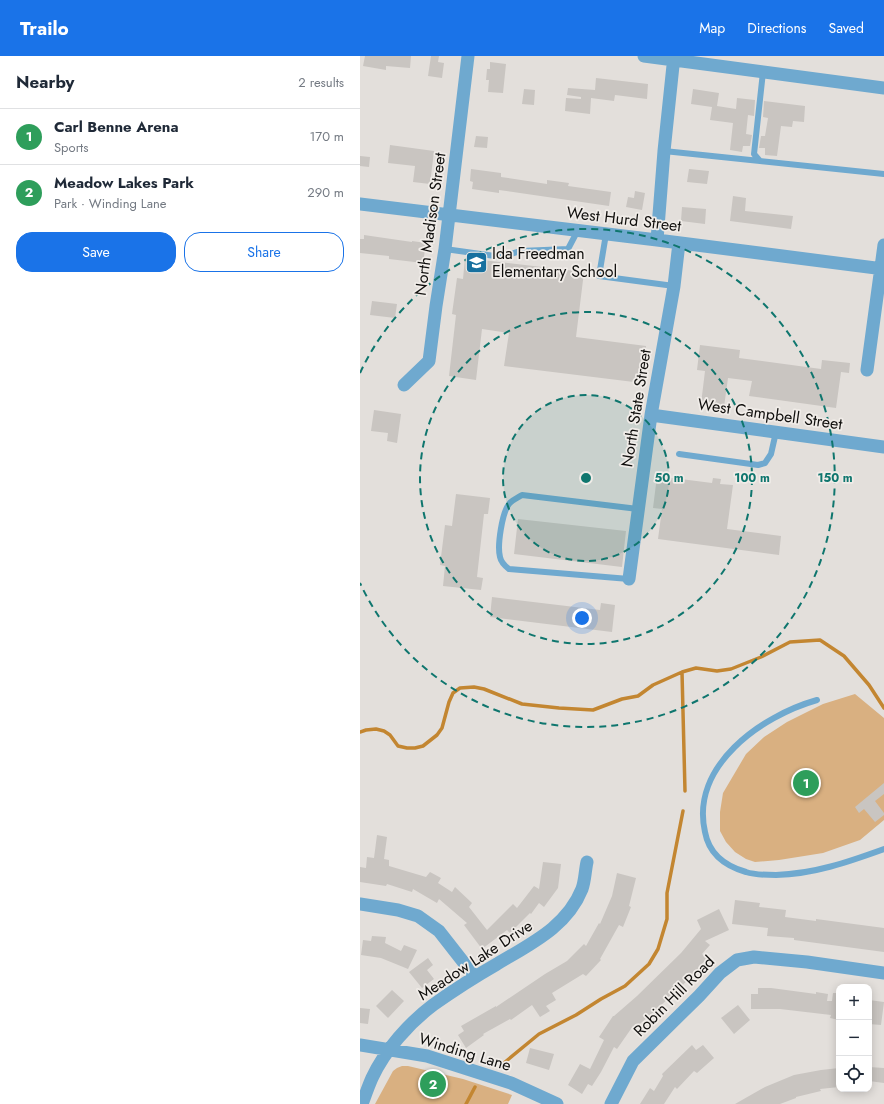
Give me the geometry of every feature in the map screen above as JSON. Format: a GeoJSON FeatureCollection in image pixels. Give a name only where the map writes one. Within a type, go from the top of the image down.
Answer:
{"type":"FeatureCollection","features":[{"type":"Feature","properties":{"kind":"street","name":"North Madison Street"},"geometry":{"type":"LineString","coordinates":[[404,385],[429,361],[445,249],[468,56]]}},
{"type":"Feature","properties":{"kind":"street"},"geometry":{"type":"LineString","coordinates":[[644,56],[674,58],[763,72],[884,88]]}},
{"type":"Feature","properties":{"kind":"street"},"geometry":{"type":"LineString","coordinates":[[657,240],[664,151],[674,58]]}},
{"type":"Feature","properties":{"kind":"street","name":"West Hurd Street"},"geometry":{"type":"LineString","coordinates":[[360,204],[883,269]]}},
{"type":"Feature","properties":{"kind":"street","name":"North State Street"},"geometry":{"type":"LineString","coordinates":[[629,579],[651,415],[674,286],[679,243]]}},
{"type":"Feature","properties":{"kind":"street"},"geometry":{"type":"LineString","coordinates":[[867,370],[883,269],[884,245]]}},
{"type":"Feature","properties":{"kind":"street","name":"West Campbell Street"},"geometry":{"type":"LineString","coordinates":[[651,415],[884,447]]}},
{"type":"Feature","properties":{"kind":"street","name":"Meadow Lake Drive"},"geometry":{"type":"LineString","coordinates":[[362,1104],[372,1078],[389,1049],[408,1028],[433,1005],[554,928],[569,912],[582,889],[587,862]]}},
{"type":"Feature","properties":{"kind":"street"},"geometry":{"type":"LineString","coordinates":[[360,904],[398,910],[418,916],[439,931],[475,977]]}},
{"type":"Feature","properties":{"kind":"street","name":"Robin Hill Road"},"geometry":{"type":"LineString","coordinates":[[611,1104],[633,1061],[720,973],[737,960],[754,957],[807,962],[884,973]]}},
{"type":"Feature","properties":{"kind":"street","name":"Winding Lane"},"geometry":{"type":"LineString","coordinates":[[360,1045],[427,1056],[511,1083],[557,1104]]}},
{"type":"Feature","properties":{"kind":"lane"},"geometry":{"type":"LineString","coordinates":[[760,161],[754,154],[763,72]]}},
{"type":"Feature","properties":{"kind":"lane"},"geometry":{"type":"LineString","coordinates":[[664,151],[884,174]]}},
{"type":"Feature","properties":{"kind":"lane"},"geometry":{"type":"LineString","coordinates":[[445,249],[502,257],[520,251],[568,249],[578,230]]}},
{"type":"Feature","properties":{"kind":"lane"},"geometry":{"type":"LineString","coordinates":[[606,234],[599,276],[674,286]]}},
{"type":"Feature","properties":{"kind":"lane"},"geometry":{"type":"LineString","coordinates":[[679,454],[758,465],[765,463],[771,454],[776,432]]}},
{"type":"Feature","properties":{"kind":"lane"},"geometry":{"type":"LineString","coordinates":[[629,579],[509,569],[500,559],[499,549],[504,512],[509,503],[522,495],[638,509]]}},
{"type":"Feature","properties":{"kind":"lane"},"geometry":{"type":"LineString","coordinates":[[817,700],[776,716],[754,731],[731,750],[710,781],[702,810],[706,838],[711,850],[719,859],[731,867],[747,873],[761,875],[810,872],[844,864],[884,849]]}},
{"type":"Feature","properties":{"kind":"shaded area"},"geometry":{"type":"Polygon","coordinates":[[[855,694],[884,718],[884,820],[860,840],[823,853],[755,862],[746,859],[735,852],[726,842],[720,831],[720,812],[723,793],[746,754],[764,737],[787,722],[823,704],[855,694]]]}},
{"type":"Feature","properties":{"kind":"shaded area"},"geometry":{"type":"Polygon","coordinates":[[[402,1066],[408,1066],[463,1079],[512,1095],[508,1104],[375,1104],[393,1071],[402,1066]]]}},
{"type":"Feature","properties":{"kind":"building"},"geometry":{"type":"Polygon","coordinates":[[[365,56],[411,56],[410,68],[386,66],[386,70],[363,66],[365,56]]]}},
{"type":"Feature","properties":{"kind":"building"},"geometry":{"type":"Polygon","coordinates":[[[431,56],[439,56],[438,62],[444,63],[442,78],[428,76],[431,56]]]}},
{"type":"Feature","properties":{"kind":"building"},"geometry":{"type":"Polygon","coordinates":[[[490,62],[506,64],[503,93],[488,92],[489,80],[486,80],[487,69],[490,69],[490,62]]]}},
{"type":"Feature","properties":{"kind":"building"},"geometry":{"type":"Polygon","coordinates":[[[596,78],[648,84],[647,99],[615,95],[614,101],[591,98],[590,114],[565,111],[566,98],[581,99],[581,97],[567,95],[568,88],[595,90],[596,78]]]}},
{"type":"Feature","properties":{"kind":"building"},"geometry":{"type":"Polygon","coordinates":[[[524,89],[535,90],[534,105],[522,104],[524,89]]]}},
{"type":"Feature","properties":{"kind":"building"},"geometry":{"type":"Polygon","coordinates":[[[693,89],[719,93],[717,106],[736,109],[737,98],[755,100],[754,116],[748,115],[746,134],[752,135],[750,146],[743,146],[742,152],[730,150],[733,123],[710,120],[712,107],[691,104],[693,89]]]}},
{"type":"Feature","properties":{"kind":"building"},"geometry":{"type":"Polygon","coordinates":[[[764,101],[805,106],[804,122],[793,121],[792,127],[781,126],[777,156],[765,155],[765,148],[759,148],[761,136],[765,136],[768,118],[763,117],[764,101]]]}},
{"type":"Feature","properties":{"kind":"building"},"geometry":{"type":"Polygon","coordinates":[[[476,136],[488,137],[487,148],[474,147],[476,136]]]}},
{"type":"Feature","properties":{"kind":"building"},"geometry":{"type":"Polygon","coordinates":[[[390,145],[434,151],[430,184],[413,182],[415,166],[388,163],[390,145]]]}},
{"type":"Feature","properties":{"kind":"building"},"geometry":{"type":"Polygon","coordinates":[[[360,156],[370,157],[369,167],[360,166],[360,156]]]}},
{"type":"Feature","properties":{"kind":"building"},"geometry":{"type":"Polygon","coordinates":[[[471,169],[501,173],[501,177],[547,184],[547,180],[569,183],[568,186],[611,192],[609,206],[499,190],[499,193],[472,189],[473,182],[470,181],[471,169]]]}},
{"type":"Feature","properties":{"kind":"building"},"geometry":{"type":"Polygon","coordinates":[[[689,169],[709,171],[707,184],[687,182],[689,169]]]}},
{"type":"Feature","properties":{"kind":"building"},"geometry":{"type":"Polygon","coordinates":[[[635,191],[645,193],[642,210],[626,207],[628,197],[634,198],[635,191]]]}},
{"type":"Feature","properties":{"kind":"building"},"geometry":{"type":"Polygon","coordinates":[[[733,196],[746,198],[745,211],[793,216],[791,229],[730,221],[733,196]]]}},
{"type":"Feature","properties":{"kind":"building"},"geometry":{"type":"Polygon","coordinates":[[[682,207],[706,209],[705,224],[681,221],[682,207]]]}},
{"type":"Feature","properties":{"kind":"building"},"geometry":{"type":"Polygon","coordinates":[[[364,235],[426,243],[423,263],[389,259],[389,256],[360,253],[360,239],[364,239],[364,235]]]}},
{"type":"Feature","properties":{"kind":"building"},"geometry":{"type":"Polygon","coordinates":[[[465,258],[584,272],[576,337],[646,346],[642,383],[504,366],[509,333],[482,329],[476,380],[449,376],[456,315],[452,314],[457,278],[463,279],[465,258]]]}},
{"type":"Feature","properties":{"kind":"building"},"geometry":{"type":"Polygon","coordinates":[[[372,301],[397,304],[395,318],[370,315],[372,301]]]}},
{"type":"Feature","properties":{"kind":"building"},"geometry":{"type":"Polygon","coordinates":[[[700,345],[740,350],[739,358],[821,369],[822,360],[850,363],[849,373],[841,372],[836,408],[749,396],[752,381],[728,378],[724,407],[701,404],[705,371],[697,370],[700,345]]]}},
{"type":"Feature","properties":{"kind":"building"},"geometry":{"type":"Polygon","coordinates":[[[374,410],[401,414],[397,443],[387,441],[388,433],[371,431],[374,410]]]}},
{"type":"Feature","properties":{"kind":"building"},"geometry":{"type":"Polygon","coordinates":[[[657,476],[712,483],[713,478],[721,479],[720,484],[733,485],[727,529],[781,536],[779,555],[658,539],[662,509],[653,508],[657,476]]]}},
{"type":"Feature","properties":{"kind":"building"},"geometry":{"type":"Polygon","coordinates":[[[456,494],[490,498],[488,514],[484,514],[477,577],[483,578],[481,590],[443,586],[445,566],[440,565],[445,525],[452,526],[456,494]]]}},
{"type":"Feature","properties":{"kind":"building"},"geometry":{"type":"Polygon","coordinates":[[[518,519],[626,531],[622,567],[514,554],[518,519]]]}},
{"type":"Feature","properties":{"kind":"building"},"geometry":{"type":"Polygon","coordinates":[[[492,597],[600,610],[601,603],[615,605],[612,632],[490,617],[492,597]]]}},
{"type":"Feature","properties":{"kind":"building"},"geometry":{"type":"Polygon","coordinates":[[[884,783],[884,794],[875,801],[884,815],[875,822],[864,809],[859,813],[855,807],[884,783]]]}},
{"type":"Feature","properties":{"kind":"building"},"geometry":{"type":"Polygon","coordinates":[[[377,835],[387,837],[384,859],[389,860],[389,866],[426,877],[430,872],[441,878],[438,883],[452,892],[455,887],[472,903],[469,907],[487,930],[513,904],[517,908],[534,886],[539,889],[543,862],[561,864],[558,888],[544,907],[539,903],[531,914],[530,913],[510,933],[507,930],[482,949],[464,925],[467,923],[439,899],[437,903],[413,889],[412,892],[387,884],[386,886],[360,882],[360,867],[366,868],[367,857],[374,858],[377,835]]]}},
{"type":"Feature","properties":{"kind":"building"},"geometry":{"type":"Polygon","coordinates":[[[617,873],[636,878],[629,906],[631,907],[623,927],[619,925],[600,959],[601,960],[586,976],[583,974],[552,993],[556,1000],[546,1006],[550,1011],[540,1017],[532,1005],[511,1020],[510,1019],[483,1034],[484,1035],[466,1048],[458,1035],[464,1031],[461,1026],[496,1007],[567,961],[584,944],[586,946],[599,923],[600,924],[612,896],[617,873]]]}},
{"type":"Feature","properties":{"kind":"building"},"geometry":{"type":"Polygon","coordinates":[[[735,900],[760,903],[759,907],[786,910],[785,917],[816,921],[816,919],[884,928],[884,952],[794,940],[794,938],[767,936],[768,928],[732,924],[735,900]]]}},
{"type":"Feature","properties":{"kind":"building"},"geometry":{"type":"Polygon","coordinates":[[[719,909],[729,930],[705,941],[710,945],[702,954],[707,958],[688,980],[656,1010],[635,1028],[633,1026],[617,1049],[614,1047],[592,1086],[588,1084],[582,1094],[568,1085],[580,1064],[590,1069],[604,1040],[599,1037],[613,1016],[637,996],[681,953],[701,929],[697,920],[719,909]]]}},
{"type":"Feature","properties":{"kind":"building"},"geometry":{"type":"Polygon","coordinates":[[[372,936],[386,937],[385,943],[401,951],[404,945],[417,950],[408,969],[381,958],[361,955],[363,940],[371,941],[372,936]]]}},
{"type":"Feature","properties":{"kind":"building"},"geometry":{"type":"Polygon","coordinates":[[[428,958],[433,965],[427,970],[434,979],[422,988],[409,972],[428,958]]]}},
{"type":"Feature","properties":{"kind":"building"},"geometry":{"type":"Polygon","coordinates":[[[758,988],[771,988],[816,994],[816,992],[828,994],[827,1001],[832,1001],[833,993],[836,993],[836,1019],[830,1018],[831,1015],[780,1009],[751,1009],[751,994],[758,994],[758,988]]]}},
{"type":"Feature","properties":{"kind":"building"},"geometry":{"type":"Polygon","coordinates":[[[392,990],[404,1001],[388,1018],[376,1006],[392,990]]]}},
{"type":"Feature","properties":{"kind":"building"},"geometry":{"type":"Polygon","coordinates":[[[872,1000],[884,1002],[881,1025],[872,1024],[872,1000]]]}},
{"type":"Feature","properties":{"kind":"building"},"geometry":{"type":"Polygon","coordinates":[[[738,1005],[750,1020],[734,1034],[721,1018],[738,1005]]]}},
{"type":"Feature","properties":{"kind":"building"},"geometry":{"type":"Polygon","coordinates":[[[360,1008],[370,1009],[368,1024],[360,1023],[360,1008]]]}},
{"type":"Feature","properties":{"kind":"building"},"geometry":{"type":"Polygon","coordinates":[[[692,1045],[696,1050],[703,1045],[714,1058],[697,1073],[694,1071],[677,1089],[675,1087],[664,1104],[640,1104],[650,1088],[654,1091],[663,1076],[662,1074],[692,1045]]]}},
{"type":"Feature","properties":{"kind":"building"},"geometry":{"type":"Polygon","coordinates":[[[530,1048],[554,1054],[549,1070],[526,1063],[530,1048]]]}},
{"type":"Feature","properties":{"kind":"building"},"geometry":{"type":"Polygon","coordinates":[[[872,1067],[884,1068],[884,1083],[872,1081],[872,1067]]]}},
{"type":"Feature","properties":{"kind":"building"},"geometry":{"type":"Polygon","coordinates":[[[836,1068],[836,1087],[820,1089],[821,1091],[796,1097],[780,1104],[735,1104],[765,1087],[794,1075],[836,1068]]]}},
{"type":"Feature","properties":{"kind":"waterway"},"geometry":{"type":"LineString","coordinates":[[360,732],[376,729],[384,731],[390,735],[398,746],[415,748],[423,746],[437,735],[442,728],[453,693],[460,688],[474,687],[484,689],[522,704],[593,710],[622,699],[638,696],[653,685],[682,672],[696,668],[717,671],[731,669],[761,657],[790,642],[820,640],[844,656],[869,685],[884,708]]}},
{"type":"Feature","properties":{"kind":"waterway"},"geometry":{"type":"LineString","coordinates":[[682,672],[685,791]]}},
{"type":"Feature","properties":{"kind":"waterway"},"geometry":{"type":"LineString","coordinates":[[499,1067],[539,1034],[576,1015],[625,986],[649,964],[658,949],[667,919],[667,893],[683,811]]}},
{"type":"Feature","properties":{"kind":"waterway"},"geometry":{"type":"LineString","coordinates":[[466,1104],[475,1087]]}},
{"type":"Feature","properties":{"kind":"place","name":"Ida Freedman Elementary School"},"geometry":{"type":"Point","coordinates":[476,262]}},
{"type":"Feature","properties":{"kind":"place","name":"Carl Benne Arena"},"geometry":{"type":"Point","coordinates":[806,783]}},
{"type":"Feature","properties":{"kind":"place","name":"Meadow Lakes Park"},"geometry":{"type":"Point","coordinates":[433,1084]}}]}
